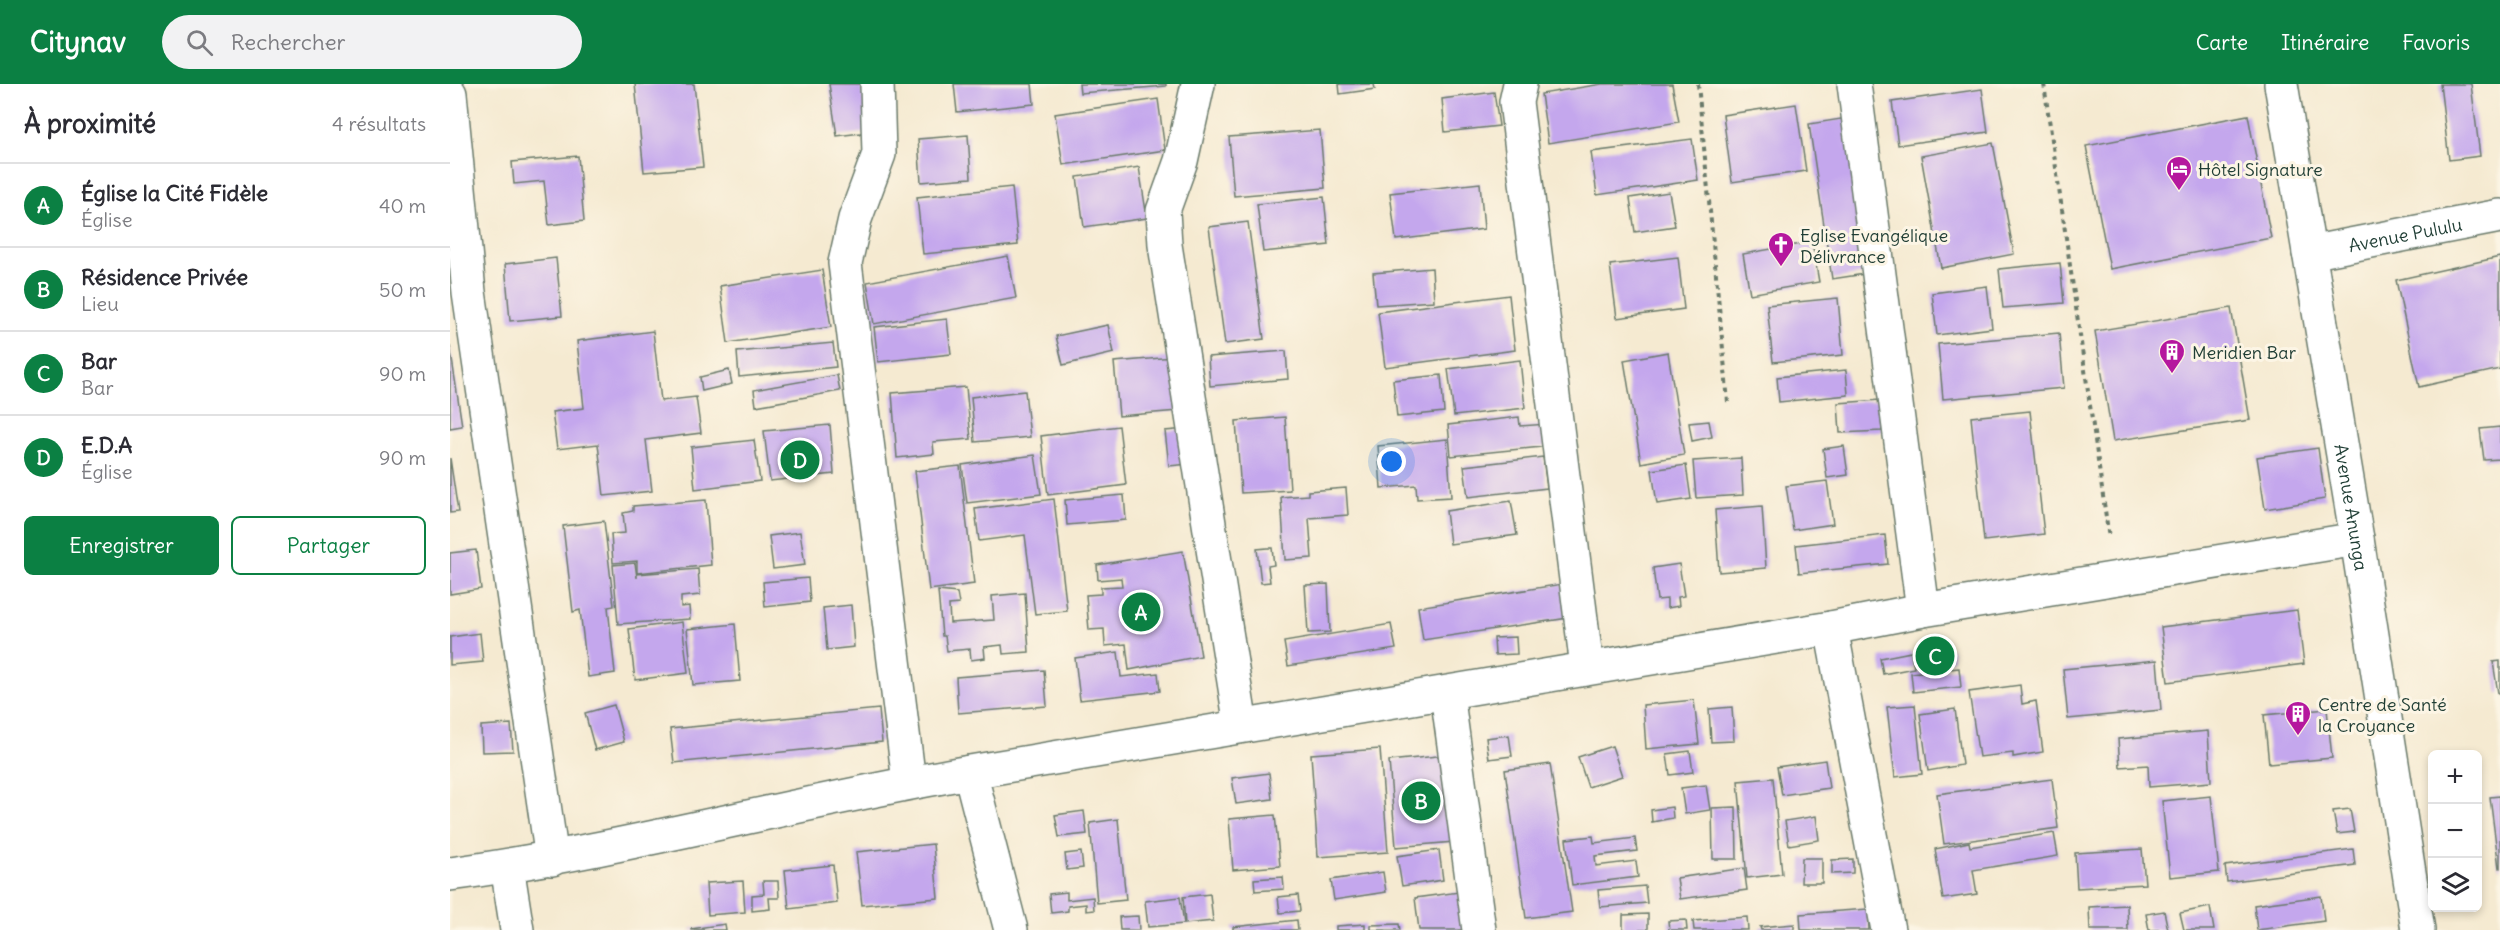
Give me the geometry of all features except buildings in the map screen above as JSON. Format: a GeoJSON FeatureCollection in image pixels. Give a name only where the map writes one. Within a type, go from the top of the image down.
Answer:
{"type":"FeatureCollection","features":[{"type":"Feature","properties":{"kind":"street"},"geometry":{"type":"LineString","coordinates":[[877,84],[879,154],[855,219],[845,263],[909,782]]}},
{"type":"Feature","properties":{"kind":"street"},"geometry":{"type":"LineString","coordinates":[[1198,84],[1181,161],[1163,211],[1165,245],[1241,726]]}},
{"type":"Feature","properties":{"kind":"street"},"geometry":{"type":"LineString","coordinates":[[1520,84],[1516,102],[1587,668]]}},
{"type":"Feature","properties":{"kind":"street"},"geometry":{"type":"LineString","coordinates":[[1854,84],[1923,610]]}},
{"type":"Feature","properties":{"kind":"street","name":"Avenue Anunga"},"geometry":{"type":"LineString","coordinates":[[2281,84],[2357,539],[2418,930]]}},
{"type":"Feature","properties":{"kind":"street"},"geometry":{"type":"LineString","coordinates":[[450,94],[469,292],[552,859]]}},
{"type":"Feature","properties":{"kind":"street","name":"Avenue Pululu"},"geometry":{"type":"LineString","coordinates":[[2309,253],[2500,216]]}},
{"type":"Feature","properties":{"kind":"street"},"geometry":{"type":"LineString","coordinates":[[450,874],[552,859],[909,782],[1831,628],[1923,610],[2357,539]]}},
{"type":"Feature","properties":{"kind":"street"},"geometry":{"type":"LineString","coordinates":[[1831,628],[1888,930]]}},
{"type":"Feature","properties":{"kind":"street"},"geometry":{"type":"LineString","coordinates":[[1447,693],[1479,930]]}},
{"type":"Feature","properties":{"kind":"street"},"geometry":{"type":"LineString","coordinates":[[970,772],[1011,930]]}},
{"type":"Feature","properties":{"kind":"street"},"geometry":{"type":"LineString","coordinates":[[507,866],[517,930]]}},
{"type":"Feature","properties":{"kind":"path"},"geometry":{"type":"LineString","coordinates":[[1698,84],[1728,402]]}},
{"type":"Feature","properties":{"kind":"path"},"geometry":{"type":"LineString","coordinates":[[2044,84],[2114,578]]}},
{"type":"Feature","properties":{"kind":"place","name":"Hôtel Signature"},"geometry":{"type":"Point","coordinates":[2179,192]}},
{"type":"Feature","properties":{"kind":"place","name":"Eglise Evangélique Délivrance"},"geometry":{"type":"Point","coordinates":[1781,268]}},
{"type":"Feature","properties":{"kind":"place","name":"Meridien Bar"},"geometry":{"type":"Point","coordinates":[2172,375]}},
{"type":"Feature","properties":{"kind":"place","name":"E.D.A"},"geometry":{"type":"Point","coordinates":[800,460]}},
{"type":"Feature","properties":{"kind":"place","name":"Église la Cité Fidèle"},"geometry":{"type":"Point","coordinates":[1141,612]}},
{"type":"Feature","properties":{"kind":"place","name":"Bar"},"geometry":{"type":"Point","coordinates":[1935,656]}},
{"type":"Feature","properties":{"kind":"place","name":"Centre de Santé la Croyance"},"geometry":{"type":"Point","coordinates":[2298,737]}},
{"type":"Feature","properties":{"kind":"place","name":"Résidence Privée"},"geometry":{"type":"Point","coordinates":[1421,801]}}]}
